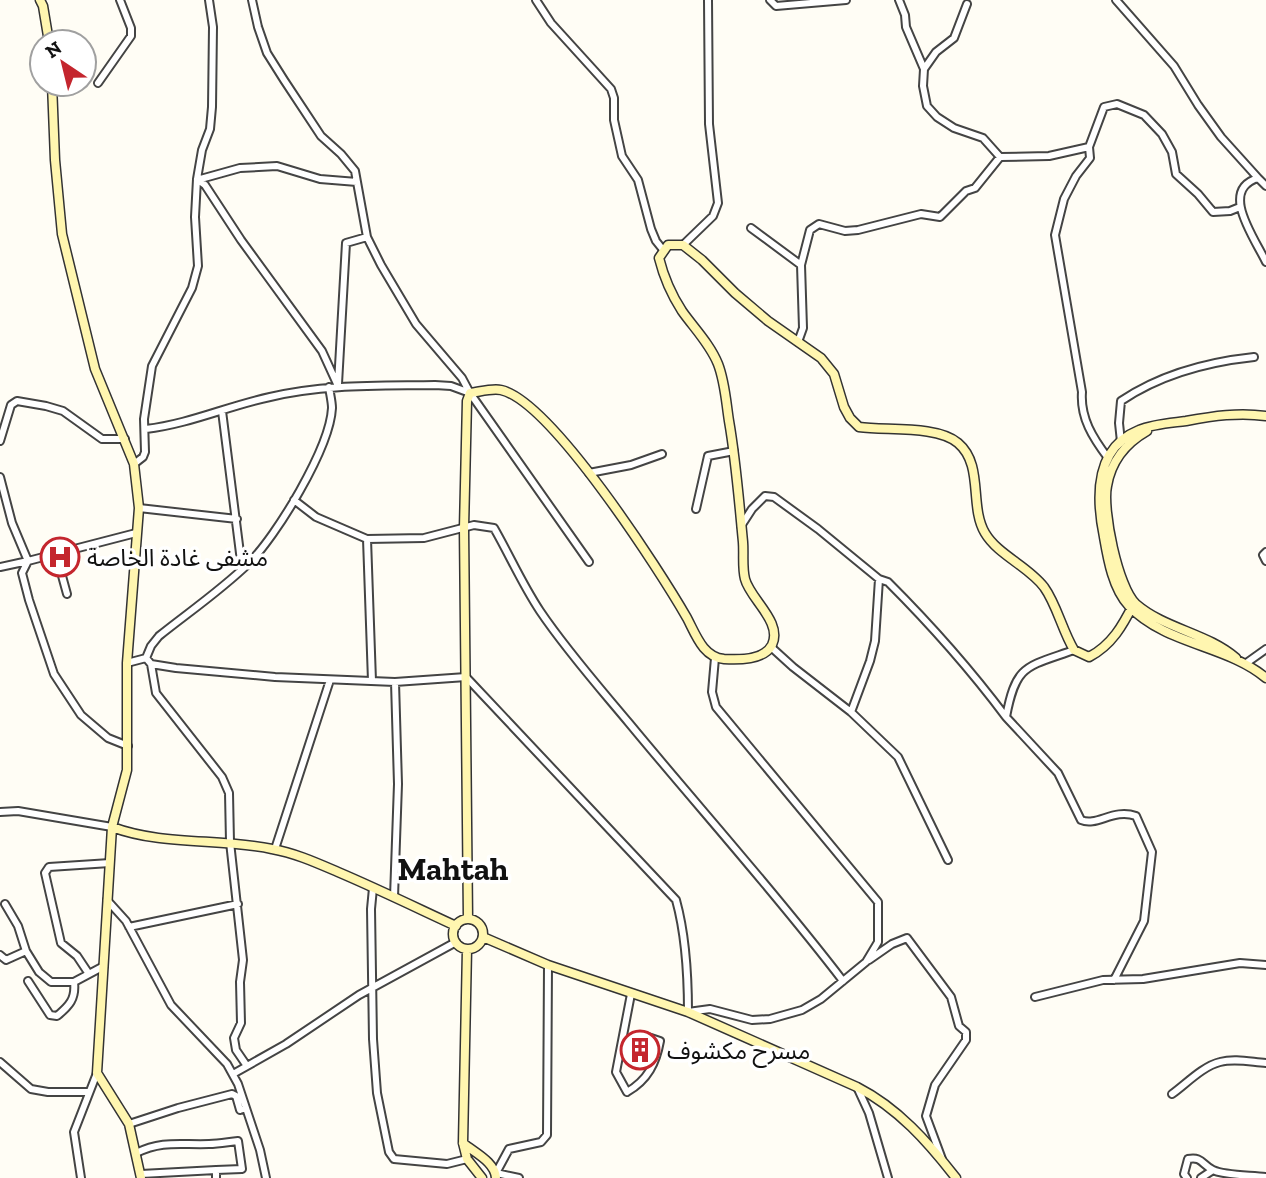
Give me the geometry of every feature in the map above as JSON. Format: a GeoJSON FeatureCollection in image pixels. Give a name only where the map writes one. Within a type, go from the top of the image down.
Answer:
{"type":"FeatureCollection","features":[{"type":"Feature","properties":{"kind":"street"},"geometry":{"type":"LineString","coordinates":[[40,0],[47,28]]}},
{"type":"Feature","properties":{"kind":"street"},"geometry":{"type":"LineString","coordinates":[[98,83],[131,36],[131,28],[120,0]]}},
{"type":"Feature","properties":{"kind":"street"},"geometry":{"type":"LineString","coordinates":[[134,464],[145,452],[144,419],[152,366],[192,288],[198,266],[195,216],[197,180],[202,150],[210,129],[212,107],[214,27],[209,0]]}},
{"type":"Feature","properties":{"kind":"street"},"geometry":{"type":"LineString","coordinates":[[251,0],[257,27],[267,52],[321,136],[355,171],[367,237],[416,324],[463,378],[470,393],[589,562]]}},
{"type":"Feature","properties":{"kind":"street"},"geometry":{"type":"LineString","coordinates":[[536,0],[551,23],[611,89],[622,156],[638,180],[651,229],[664,251]]}},
{"type":"Feature","properties":{"kind":"street"},"geometry":{"type":"LineString","coordinates":[[683,245],[713,216],[718,204],[709,124],[708,0]]}},
{"type":"Feature","properties":{"kind":"street"},"geometry":{"type":"LineString","coordinates":[[770,0],[776,6],[846,0]]}},
{"type":"Feature","properties":{"kind":"street"},"geometry":{"type":"LineString","coordinates":[[899,0],[906,27],[923,69],[927,106],[936,117],[954,128],[983,138],[1000,157],[1049,156],[1089,147]]}},
{"type":"Feature","properties":{"kind":"street"},"geometry":{"type":"LineString","coordinates":[[1116,0],[1174,66],[1205,116],[1234,153],[1266,186]]}},
{"type":"Feature","properties":{"kind":"street"},"geometry":{"type":"LineString","coordinates":[[923,69],[936,52],[954,38],[967,4]]}},
{"type":"Feature","properties":{"kind":"street"},"geometry":{"type":"LineString","coordinates":[[53,98],[62,234],[95,369],[134,464],[139,508],[127,663],[127,770],[112,827],[97,1073],[74,1132],[80,1178]]}},
{"type":"Feature","properties":{"kind":"street"},"geometry":{"type":"LineString","coordinates":[[1108,457],[1090,433],[1081,403],[1082,392],[1055,235],[1063,199],[1090,158],[1089,147],[1104,107],[1117,104],[1144,115],[1163,134],[1172,152],[1177,174],[1213,212],[1230,211],[1240,207]]}},
{"type":"Feature","properties":{"kind":"street"},"geometry":{"type":"LineString","coordinates":[[798,342],[803,328],[801,265],[810,230],[819,224],[845,231],[921,214],[940,217],[967,191],[975,188],[1000,157]]}},
{"type":"Feature","properties":{"kind":"street"},"geometry":{"type":"LineString","coordinates":[[197,180],[240,168],[277,166],[320,179],[356,182]]}},
{"type":"Feature","properties":{"kind":"street"},"geometry":{"type":"LineString","coordinates":[[1258,177],[1246,181],[1239,192],[1240,207],[1266,262]]}},
{"type":"Feature","properties":{"kind":"street"},"geometry":{"type":"LineString","coordinates":[[197,180],[205,185],[241,240],[322,351],[338,386]]}},
{"type":"Feature","properties":{"kind":"street"},"geometry":{"type":"LineString","coordinates":[[751,228],[801,265]]}},
{"type":"Feature","properties":{"kind":"street"},"geometry":{"type":"LineString","coordinates":[[338,386],[346,243],[367,237]]}},
{"type":"Feature","properties":{"kind":"street"},"geometry":{"type":"LineString","coordinates":[[146,429],[199,418],[270,397],[338,386],[435,385],[451,386],[470,393],[502,390],[539,416],[589,473],[667,584],[702,647],[715,658],[737,660],[758,656],[771,647],[775,635],[769,618],[747,586],[744,576],[734,451],[724,386],[718,362],[665,282],[659,258],[668,245],[683,245],[768,321],[821,358],[834,374],[844,407],[859,427],[943,434],[959,443],[968,456],[974,477],[978,514],[985,533],[996,547],[1022,565],[1045,588],[1074,650],[1089,657],[1102,650],[1116,635],[1133,606]]}},
{"type":"Feature","properties":{"kind":"street"},"geometry":{"type":"LineString","coordinates":[[1121,442],[1121,401],[1133,393],[1153,381],[1219,360],[1254,357]]}},
{"type":"Feature","properties":{"kind":"street"},"geometry":{"type":"LineString","coordinates":[[247,1066],[236,1050],[234,1038],[241,1023],[240,982],[243,960],[230,842],[229,793],[222,777],[156,693],[148,661],[151,646],[159,636],[242,569],[267,543],[308,476],[328,426],[332,408],[329,387]]}},
{"type":"Feature","properties":{"kind":"street"},"geometry":{"type":"LineString","coordinates":[[468,919],[464,528],[467,401],[470,393]]}},
{"type":"Feature","properties":{"kind":"street"},"geometry":{"type":"LineString","coordinates":[[0,438],[11,405],[17,401],[63,411],[102,439],[125,439]]}},
{"type":"Feature","properties":{"kind":"street"},"geometry":{"type":"LineString","coordinates":[[222,411],[242,569]]}},
{"type":"Feature","properties":{"kind":"street"},"geometry":{"type":"LineString","coordinates":[[1266,416],[1249,413],[1222,415],[1138,430],[1121,442],[1108,457],[1098,496],[1109,561],[1120,596],[1150,622],[1186,641],[1243,663],[1266,678]]}},
{"type":"Feature","properties":{"kind":"street"},"geometry":{"type":"LineString","coordinates":[[1133,606],[1115,559],[1106,487],[1121,453],[1142,434],[1156,426]]}},
{"type":"Feature","properties":{"kind":"street"},"geometry":{"type":"LineString","coordinates":[[696,509],[708,456],[734,451]]}},
{"type":"Feature","properties":{"kind":"street"},"geometry":{"type":"LineString","coordinates":[[589,473],[631,465],[662,454]]}},
{"type":"Feature","properties":{"kind":"street"},"geometry":{"type":"LineString","coordinates":[[0,477],[12,523],[28,561],[22,573],[26,591],[54,674],[81,715],[108,738],[128,746]]}},
{"type":"Feature","properties":{"kind":"street"},"geometry":{"type":"LineString","coordinates":[[741,526],[765,496],[774,497],[818,529],[879,579],[888,582],[930,623],[1006,718],[1058,773],[1081,820],[1087,823],[1125,812],[1136,816],[1152,852],[1144,921],[1114,980]]}},
{"type":"Feature","properties":{"kind":"street"},"geometry":{"type":"LineString","coordinates":[[294,500],[316,517],[367,539],[424,538],[474,525],[494,528],[513,561],[520,580],[541,613],[593,679],[744,857],[842,981]]}},
{"type":"Feature","properties":{"kind":"street"},"geometry":{"type":"LineString","coordinates":[[139,508],[237,519]]}},
{"type":"Feature","properties":{"kind":"street"},"geometry":{"type":"LineString","coordinates":[[0,567],[136,533]]}},
{"type":"Feature","properties":{"kind":"street"},"geometry":{"type":"LineString","coordinates":[[367,539],[372,681]]}},
{"type":"Feature","properties":{"kind":"street"},"geometry":{"type":"LineString","coordinates":[[1266,552],[1266,561]]}},
{"type":"Feature","properties":{"kind":"street"},"geometry":{"type":"LineString","coordinates":[[56,554],[67,594]]}},
{"type":"Feature","properties":{"kind":"street"},"geometry":{"type":"LineString","coordinates":[[850,712],[875,641],[879,579]]}},
{"type":"Feature","properties":{"kind":"street"},"geometry":{"type":"LineString","coordinates":[[771,647],[850,712],[898,757],[948,860]]}},
{"type":"Feature","properties":{"kind":"street"},"geometry":{"type":"LineString","coordinates":[[1243,663],[1266,649]]}},
{"type":"Feature","properties":{"kind":"street"},"geometry":{"type":"LineString","coordinates":[[1006,718],[1012,689],[1028,666],[1074,650]]}},
{"type":"Feature","properties":{"kind":"street"},"geometry":{"type":"LineString","coordinates":[[715,658],[712,692],[716,707],[878,902],[878,942],[866,962]]}},
{"type":"Feature","properties":{"kind":"street"},"geometry":{"type":"LineString","coordinates":[[127,663],[148,661],[176,668],[330,680],[395,682],[466,677]]}},
{"type":"Feature","properties":{"kind":"street"},"geometry":{"type":"LineString","coordinates":[[466,677],[676,900],[684,946],[688,1012]]}},
{"type":"Feature","properties":{"kind":"street"},"geometry":{"type":"LineString","coordinates":[[275,849],[330,680]]}},
{"type":"Feature","properties":{"kind":"street"},"geometry":{"type":"LineString","coordinates":[[394,897],[398,783],[395,682]]}},
{"type":"Feature","properties":{"kind":"street"},"geometry":{"type":"LineString","coordinates":[[0,812],[19,811],[112,827],[128,833],[275,849],[315,862],[456,926]]}},
{"type":"Feature","properties":{"kind":"street"},"geometry":{"type":"LineString","coordinates":[[89,974],[77,956],[61,943],[45,873],[49,867],[110,863]]}},
{"type":"Feature","properties":{"kind":"street"},"geometry":{"type":"LineString","coordinates":[[373,888],[370,909],[377,1093],[389,1152],[394,1159],[434,1163],[447,1164],[467,1159]]}},
{"type":"Feature","properties":{"kind":"street"},"geometry":{"type":"LineString","coordinates":[[107,900],[129,927],[171,1005],[228,1064],[246,1108],[266,1178]]}},
{"type":"Feature","properties":{"kind":"street"},"geometry":{"type":"LineString","coordinates":[[5,904],[38,972],[51,982],[74,982],[103,966]]}},
{"type":"Feature","properties":{"kind":"street"},"geometry":{"type":"LineString","coordinates":[[129,927],[238,904]]}},
{"type":"Feature","properties":{"kind":"street"},"geometry":{"type":"LineString","coordinates":[[468,919],[481,926],[483,937],[477,946],[467,949],[456,942],[454,931],[456,926],[468,919]]}},
{"type":"Feature","properties":{"kind":"street"},"geometry":{"type":"LineString","coordinates":[[483,937],[548,965],[688,1012],[858,1087],[879,1098],[898,1114],[956,1178]]}},
{"type":"Feature","properties":{"kind":"street"},"geometry":{"type":"LineString","coordinates":[[688,1012],[710,1009],[752,1020],[783,1017],[821,999],[892,943],[907,937],[951,997],[960,1026],[966,1032],[966,1040],[934,1085],[926,1116],[942,1160]]}},
{"type":"Feature","properties":{"kind":"street"},"geometry":{"type":"LineString","coordinates":[[233,1074],[372,989],[456,942]]}},
{"type":"Feature","properties":{"kind":"street"},"geometry":{"type":"LineString","coordinates":[[467,949],[463,1143],[467,1159],[482,1178]]}},
{"type":"Feature","properties":{"kind":"street"},"geometry":{"type":"LineString","coordinates":[[0,955],[6,960],[26,951]]}},
{"type":"Feature","properties":{"kind":"street"},"geometry":{"type":"LineString","coordinates":[[1035,997],[1103,980],[1143,979],[1240,963],[1266,965]]}},
{"type":"Feature","properties":{"kind":"street"},"geometry":{"type":"LineString","coordinates":[[496,1175],[509,1149],[541,1142],[547,1135],[548,965]]}},
{"type":"Feature","properties":{"kind":"street"},"geometry":{"type":"LineString","coordinates":[[28,981],[50,1014],[57,1016],[72,1002],[74,982]]}},
{"type":"Feature","properties":{"kind":"street"},"geometry":{"type":"LineString","coordinates":[[631,994],[616,1072],[627,1091],[646,1077],[656,1060],[660,1041],[642,1035]]}},
{"type":"Feature","properties":{"kind":"street"},"geometry":{"type":"LineString","coordinates":[[0,1062],[8,1066],[31,1089],[48,1092],[89,1092]]}},
{"type":"Feature","properties":{"kind":"street"},"geometry":{"type":"LineString","coordinates":[[1172,1094],[1219,1062],[1266,1063]]}},
{"type":"Feature","properties":{"kind":"street"},"geometry":{"type":"LineString","coordinates":[[97,1073],[129,1124],[141,1176],[216,1174],[242,1169],[237,1141],[209,1144],[173,1142],[152,1145],[136,1153]]}},
{"type":"Feature","properties":{"kind":"street"},"geometry":{"type":"LineString","coordinates":[[858,1087],[869,1113],[888,1178]]}},
{"type":"Feature","properties":{"kind":"street"},"geometry":{"type":"LineString","coordinates":[[129,1124],[232,1094],[236,1096],[240,1110],[246,1108]]}},
{"type":"Feature","properties":{"kind":"street"},"geometry":{"type":"LineString","coordinates":[[463,1143],[491,1165],[496,1175]]}},
{"type":"Feature","properties":{"kind":"street"},"geometry":{"type":"LineString","coordinates":[[1187,1178],[1184,1174],[1188,1159],[1200,1159],[1213,1170],[1266,1177]]}},
{"type":"Feature","properties":{"kind":"street"},"geometry":{"type":"LineString","coordinates":[[1201,1178],[1213,1170]]}},
{"type":"Feature","properties":{"kind":"street"},"geometry":{"type":"LineString","coordinates":[[496,1175],[519,1178]]}},
{"type":"Feature","properties":{"kind":"place","name":"مشفى غادة الخاصة"},"geometry":{"type":"Point","coordinates":[60,557]}},
{"type":"Feature","properties":{"kind":"place","name":"مسرح مكشوف"},"geometry":{"type":"Point","coordinates":[640,1050]}},
{"type":"Feature","properties":{"kind":"district","name":"Mahtah"},"geometry":{"type":"Point","coordinates":[453,869]}}]}
